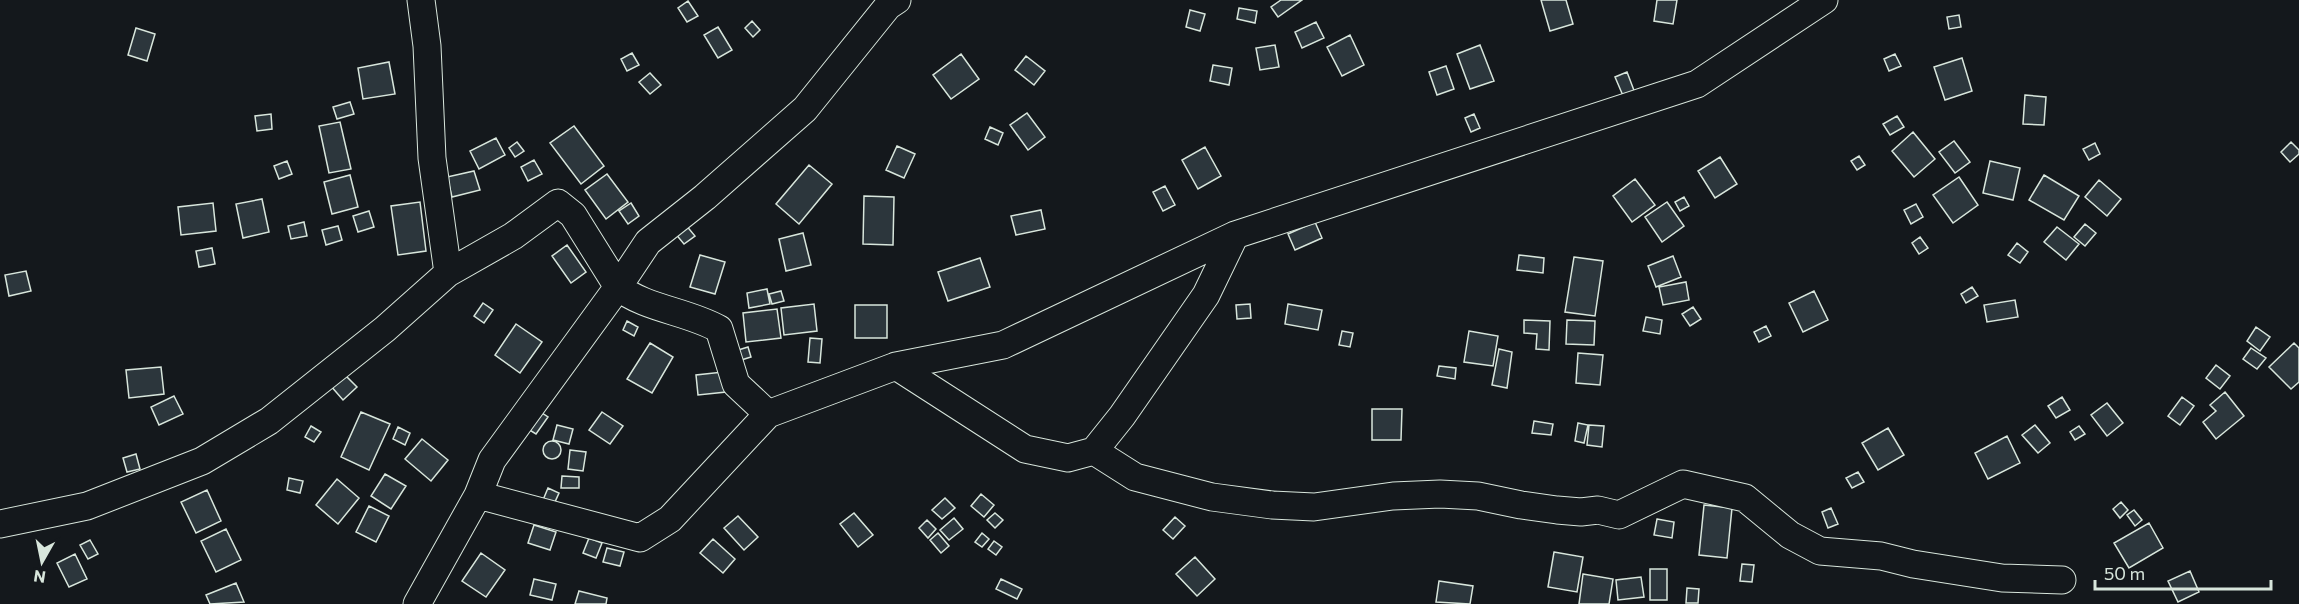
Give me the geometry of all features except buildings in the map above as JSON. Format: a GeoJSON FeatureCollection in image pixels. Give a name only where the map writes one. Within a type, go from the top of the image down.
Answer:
{"type":"FeatureCollection","features":[{"type":"Feature","properties":{"kind":"street"},"geometry":{"type":"LineString","coordinates":[[421,0],[427,46],[432,158],[448,273]]}},
{"type":"Feature","properties":{"kind":"street"},"geometry":{"type":"LineString","coordinates":[[417,604],[478,495],[492,460],[648,242],[705,197],[806,109],[888,6],[897,0]]}},
{"type":"Feature","properties":{"kind":"street"},"geometry":{"type":"LineString","coordinates":[[478,495],[640,538],[670,519],[768,414],[896,366],[1003,345],[1235,235],[1697,84],[1824,0]]}},
{"type":"Feature","properties":{"kind":"street"},"geometry":{"type":"LineString","coordinates":[[0,524],[87,506],[202,461],[269,421],[386,329],[448,273],[513,236],[558,203],[573,214],[618,287],[628,295],[701,319],[719,329],[736,384],[768,414]]}},
{"type":"Feature","properties":{"kind":"street"},"geometry":{"type":"LineString","coordinates":[[896,366],[1025,449],[1068,458],[1094,451],[1122,416],[1206,295],[1235,235]]}},
{"type":"Feature","properties":{"kind":"street"},"geometry":{"type":"LineString","coordinates":[[1094,451],[1135,477],[1212,496],[1272,505],[1314,507],[1393,496],[1440,494],[1478,496],[1557,510],[1581,512],[1598,510],[1619,515],[1683,484],[1745,498],[1790,535],[1820,551],[1881,556],[1913,564],[2002,578],[2062,580]]}}]}
